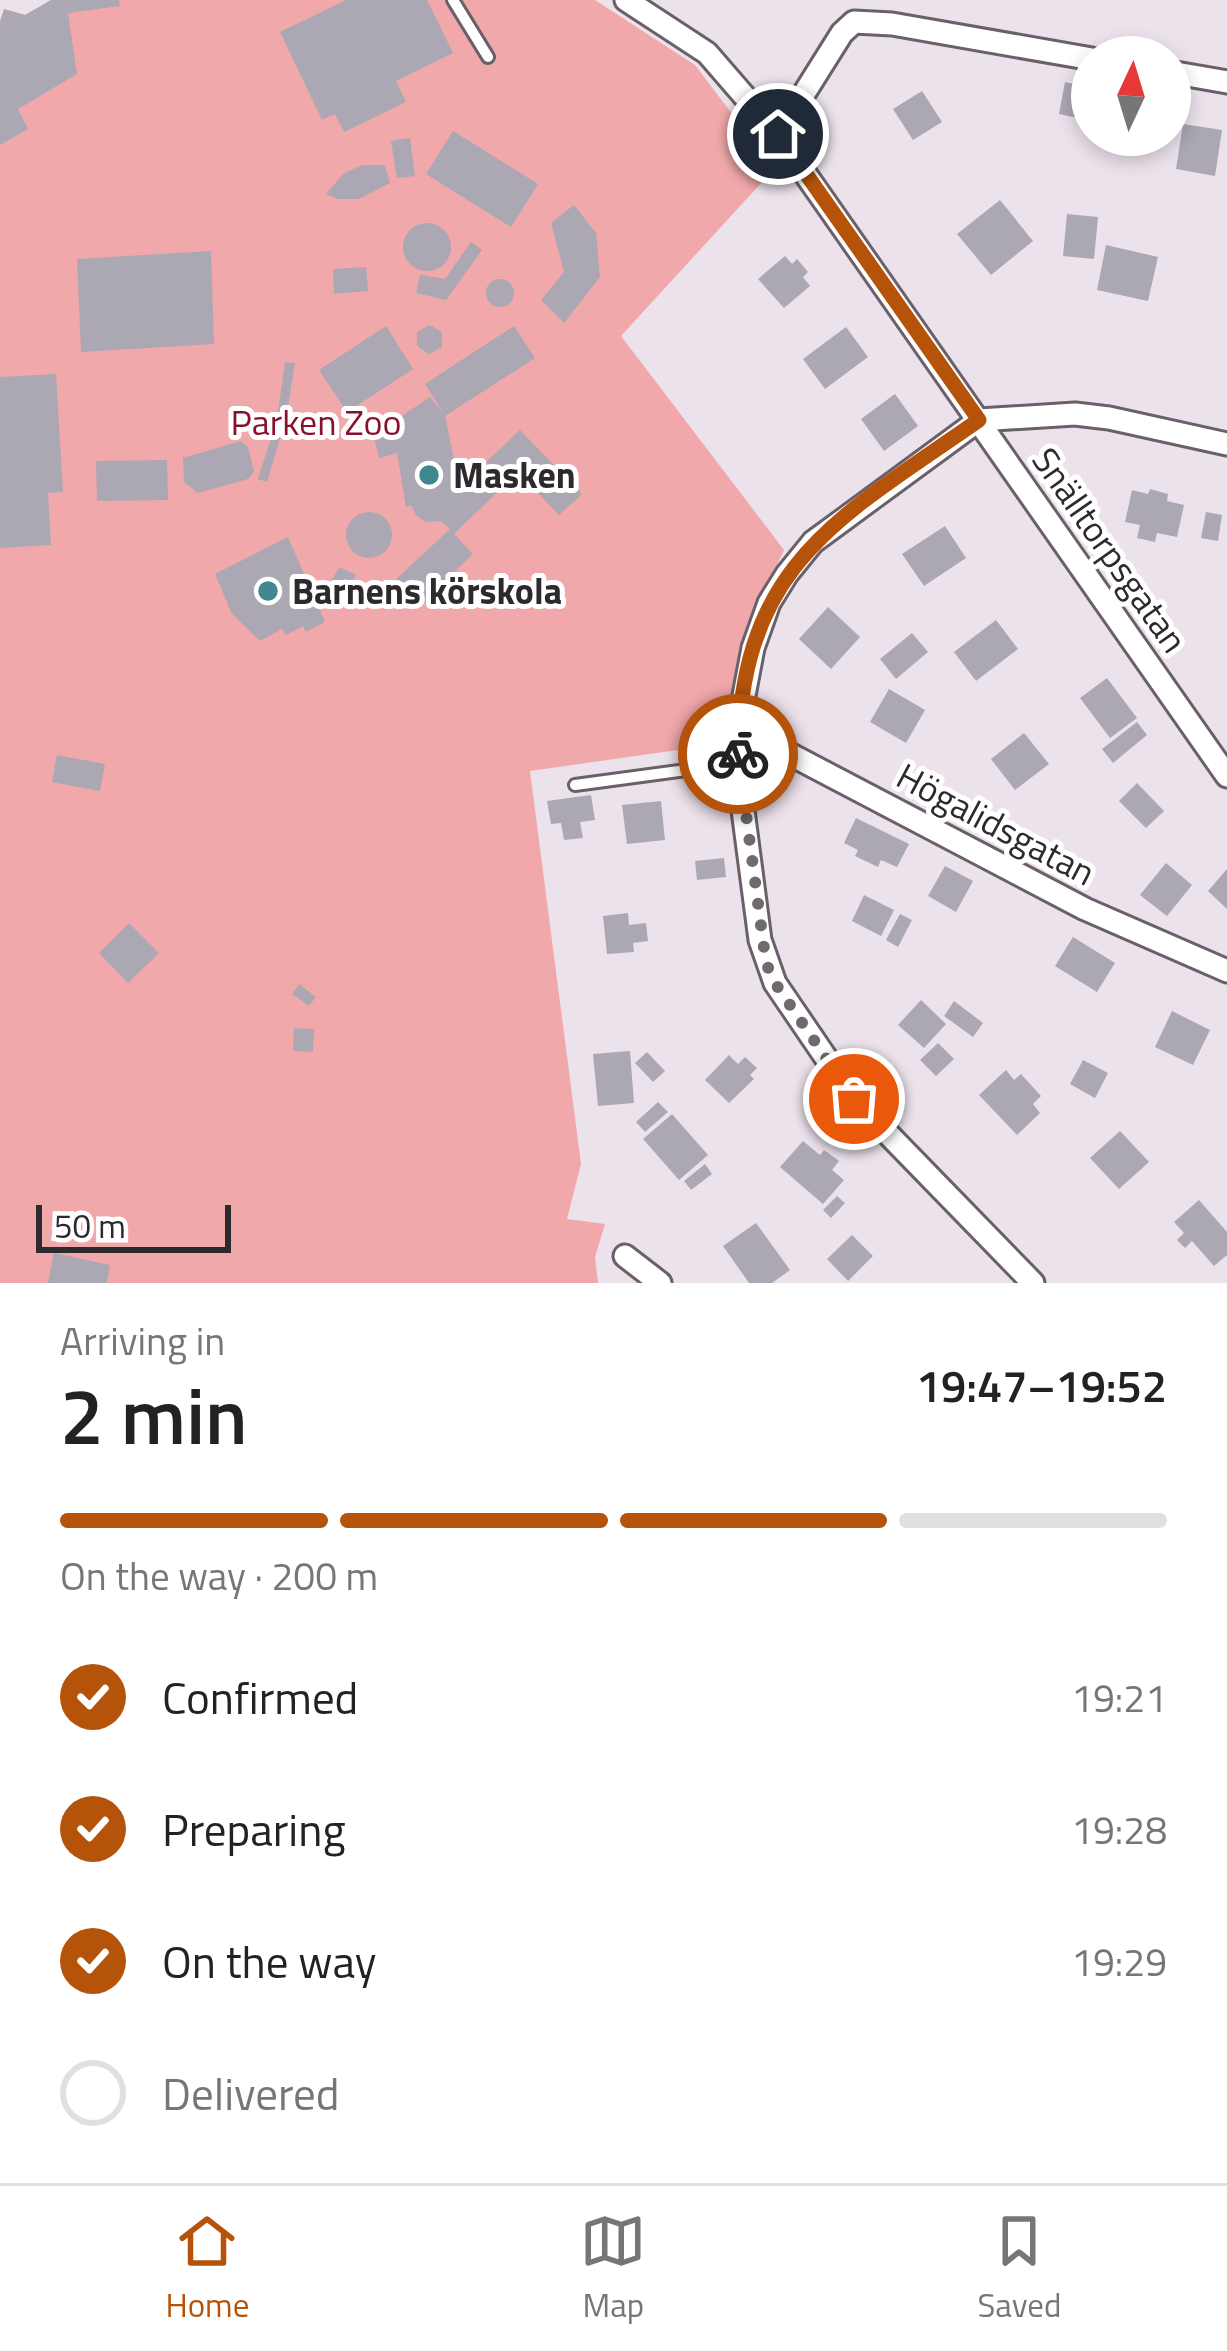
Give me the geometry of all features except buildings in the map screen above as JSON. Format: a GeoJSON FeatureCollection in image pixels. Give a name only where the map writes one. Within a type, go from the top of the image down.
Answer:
{"type":"FeatureCollection","features":[{"type":"Feature","properties":{"kind":"street","name":"Snälltorpsgatan"},"geometry":{"type":"LineString","coordinates":[[626,0],[707,52],[778,134],[1227,776]]}},
{"type":"Feature","properties":{"kind":"street"},"geometry":{"type":"LineString","coordinates":[[778,134],[842,33],[854,22],[892,24],[1071,55]]}},
{"type":"Feature","properties":{"kind":"street"},"geometry":{"type":"LineString","coordinates":[[1191,76],[1227,82]]}},
{"type":"Feature","properties":{"kind":"street"},"geometry":{"type":"LineString","coordinates":[[1033,1283],[854,1099],[775,983],[760,940],[738,763],[738,727],[753,648],[769,603],[812,542],[979,420],[1055,415],[1109,418],[1227,444]]}},
{"type":"Feature","properties":{"kind":"street","name":"Högalidsgatan"},"geometry":{"type":"LineString","coordinates":[[738,727],[1084,909],[1227,970]]}},
{"type":"Feature","properties":{"kind":"street"},"geometry":{"type":"LineString","coordinates":[[625,1256],[660,1283]]}},
{"type":"Feature","properties":{"kind":"lane"},"geometry":{"type":"LineString","coordinates":[[453,0],[488,57]]}},
{"type":"Feature","properties":{"kind":"lane"},"geometry":{"type":"LineString","coordinates":[[574,784],[738,763]]}},
{"type":"Feature","properties":{"kind":"green space","name":"Parken Zoo"},"geometry":{"type":"Polygon","coordinates":[[[52,0],[595,0],[695,65],[774,169],[621,336],[784,550],[743,637],[720,744],[530,771],[581,1164],[567,1219],[605,1224],[595,1257],[598,1283],[0,1283],[0,21],[4,9],[25,15],[52,0]]]}},
{"type":"Feature","properties":{"kind":"way so far"},"geometry":{"type":"LineString","coordinates":[[738,754],[766,963],[854,1099]]}},
{"type":"Feature","properties":{"kind":"place","name":"Masken"},"geometry":{"type":"Point","coordinates":[429,475]}},
{"type":"Feature","properties":{"kind":"place","name":"Barnens körskola"},"geometry":{"type":"Point","coordinates":[268,591]}},
{"type":"Feature","properties":{"kind":"route"},"geometry":{"type":"LineString","coordinates":[[738,754],[738,727],[753,648],[769,603],[787,574],[812,542],[979,420],[778,134]]}}]}
